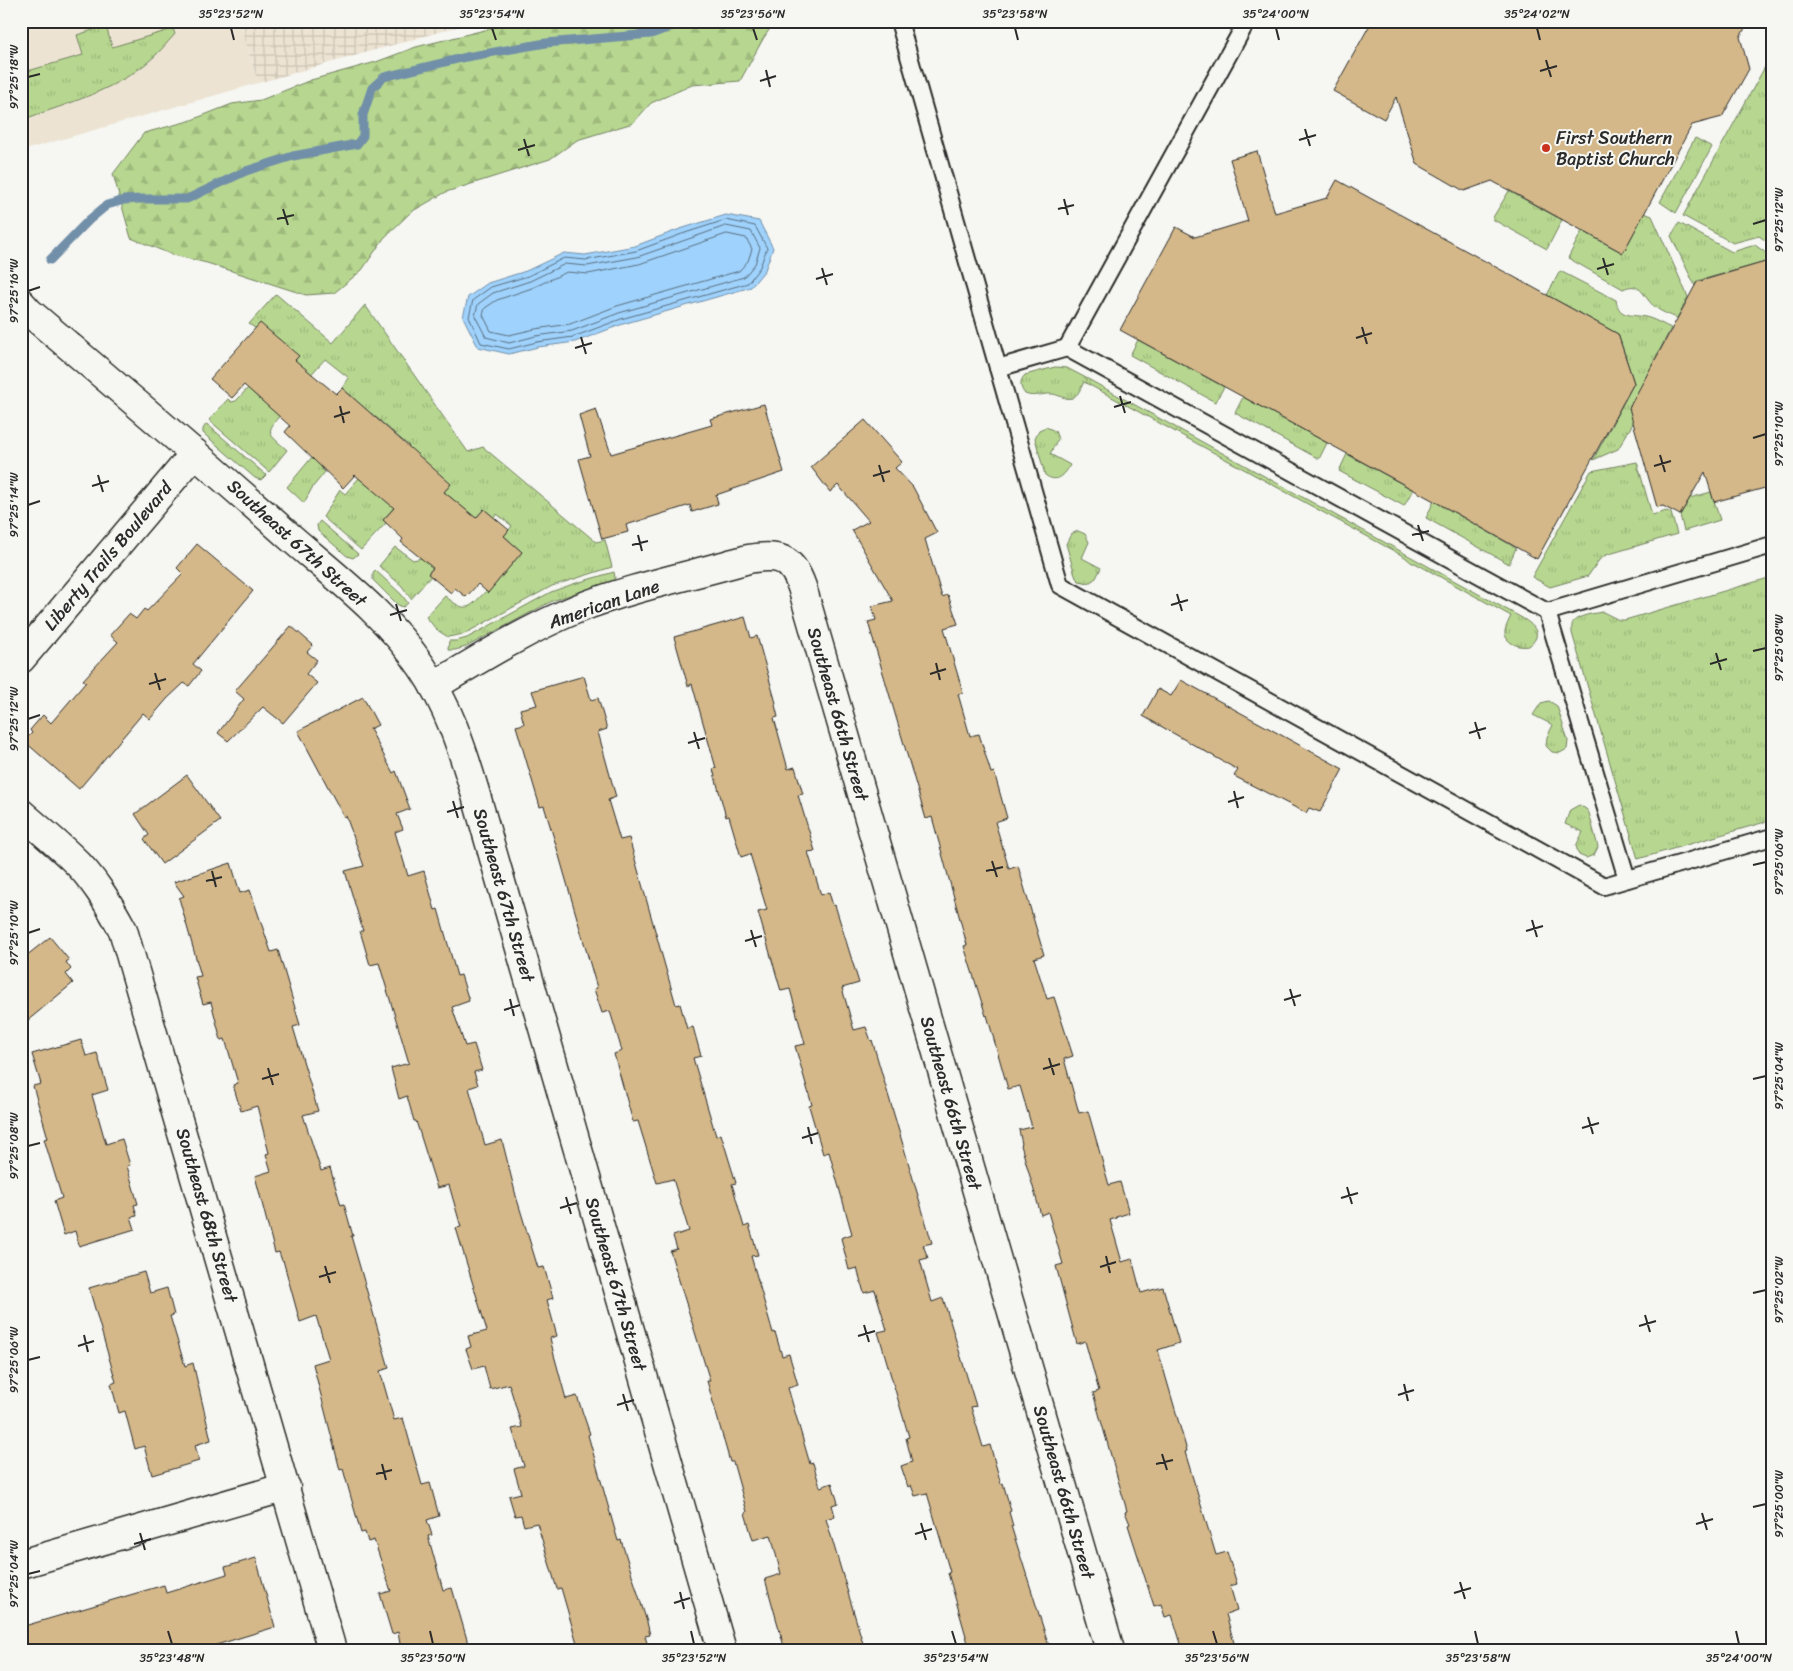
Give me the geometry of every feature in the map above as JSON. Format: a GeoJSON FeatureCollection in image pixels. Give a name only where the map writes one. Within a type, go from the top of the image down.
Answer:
{"type":"FeatureCollection","features":[{"type":"Feature","properties":{"kind":"street","name":"Southeast 67th Street"},"geometry":{"type":"LineString","coordinates":[[21,303],[29,312],[195,453],[364,602],[399,637],[434,686],[451,720],[472,783],[722,1650]]}},
{"type":"Feature","properties":{"kind":"street","name":"Liberty Trails Boulevard"},"geometry":{"type":"LineString","coordinates":[[21,659],[195,453]]}},
{"type":"Feature","properties":{"kind":"street","name":"American Lane"},"geometry":{"type":"LineString","coordinates":[[434,686],[540,626],[580,608],[748,559],[771,556],[786,561]]}},
{"type":"Feature","properties":{"kind":"street","name":"Southeast 66th Street"},"geometry":{"type":"LineString","coordinates":[[786,561],[795,570],[802,587],[1110,1650]]}},
{"type":"Feature","properties":{"kind":"street","name":"Southeast 68th Street"},"geometry":{"type":"LineString","coordinates":[[21,813],[72,858],[110,905],[123,930],[332,1650]]}},
{"type":"Feature","properties":{"kind":"street"},"geometry":{"type":"LineString","coordinates":[[21,1564],[286,1487]]}},
{"type":"Feature","properties":{"kind":"lane"},"geometry":{"type":"LineString","coordinates":[[899,21],[1060,585],[1604,886],[1772,837]]}},
{"type":"Feature","properties":{"kind":"lane"},"geometry":{"type":"LineString","coordinates":[[1067,348],[1247,21]]}},
{"type":"Feature","properties":{"kind":"lane"},"geometry":{"type":"LineString","coordinates":[[998,368],[1067,348],[1547,612],[1627,879]]}},
{"type":"Feature","properties":{"kind":"lane"},"geometry":{"type":"LineString","coordinates":[[1547,612],[1772,545]]}},
{"type":"Feature","properties":{"kind":"shaded area"},"geometry":{"type":"Polygon","coordinates":[[[21,21],[239,21],[258,83],[21,151],[21,21]]]}},
{"type":"Feature","properties":{"kind":"shaded area"},"geometry":{"type":"Polygon","coordinates":[[[239,21],[478,21],[258,83],[239,21]]]}},
{"type":"Feature","properties":{"kind":"green space"},"geometry":{"type":"Polygon","coordinates":[[[521,21],[775,21],[740,81],[692,85],[651,103],[633,123],[577,140],[550,159],[446,192],[411,212],[384,238],[362,270],[334,293],[306,295],[207,263],[173,255],[131,238],[113,174],[144,133],[189,121],[232,104],[261,100],[311,80],[376,62],[416,47],[521,21]]]}},
{"type":"Feature","properties":{"kind":"green space"},"geometry":{"type":"Polygon","coordinates":[[[106,26],[112,47],[173,29],[175,34],[152,59],[119,81],[71,103],[21,120],[21,73],[83,55],[77,35],[106,26]]]}},
{"type":"Feature","properties":{"kind":"green space"},"geometry":{"type":"Polygon","coordinates":[[[1772,54],[1772,245],[1759,236],[1733,243],[1683,216],[1772,54]]]}},
{"type":"Feature","properties":{"kind":"green space"},"geometry":{"type":"Polygon","coordinates":[[[1695,138],[1712,147],[1676,213],[1660,202],[1695,138]]]}},
{"type":"Feature","properties":{"kind":"green space"},"geometry":{"type":"Polygon","coordinates":[[[1509,191],[1562,220],[1547,249],[1492,219],[1509,191]]]}},
{"type":"Feature","properties":{"kind":"green space"},"geometry":{"type":"Polygon","coordinates":[[[1644,213],[1652,216],[1688,297],[1677,318],[1655,307],[1638,288],[1629,287],[1623,289],[1568,258],[1582,231],[1623,253],[1644,213]]]}},
{"type":"Feature","properties":{"kind":"green space"},"geometry":{"type":"Polygon","coordinates":[[[1679,223],[1732,252],[1755,245],[1770,256],[1766,262],[1697,281],[1695,286],[1671,236],[1679,223]]]}},
{"type":"Feature","properties":{"kind":"green space"},"geometry":{"type":"Polygon","coordinates":[[[1560,271],[1616,300],[1620,311],[1628,315],[1649,318],[1671,328],[1651,367],[1656,384],[1618,449],[1593,460],[1634,383],[1618,334],[1547,295],[1560,271]]]}},
{"type":"Feature","properties":{"kind":"green space"},"geometry":{"type":"Polygon","coordinates":[[[276,294],[333,343],[365,305],[468,452],[483,447],[596,542],[605,540],[612,567],[552,586],[464,634],[448,637],[437,630],[426,617],[445,596],[462,607],[471,605],[486,591],[488,592],[522,552],[504,536],[512,526],[497,514],[494,518],[484,509],[428,573],[431,576],[411,599],[402,586],[379,566],[395,547],[413,560],[422,558],[467,511],[444,492],[451,484],[423,474],[383,520],[386,523],[361,550],[323,517],[340,490],[345,494],[359,478],[372,489],[409,446],[371,413],[322,469],[325,472],[312,488],[304,503],[287,487],[313,456],[355,399],[342,388],[349,378],[325,359],[279,410],[282,413],[273,425],[271,433],[287,450],[269,472],[209,420],[228,399],[231,402],[236,401],[248,388],[260,400],[298,357],[249,324],[276,294]]]}},
{"type":"Feature","properties":{"kind":"green space"},"geometry":{"type":"Polygon","coordinates":[[[1138,340],[1224,387],[1215,402],[1130,355],[1138,340]]]}},
{"type":"Feature","properties":{"kind":"green space"},"geometry":{"type":"Polygon","coordinates":[[[1055,367],[1067,368],[1086,378],[1518,616],[1533,626],[1536,631],[1534,641],[1529,646],[1513,644],[1505,635],[1511,616],[1084,382],[1078,393],[1072,398],[1053,394],[1032,396],[1025,394],[1021,384],[1025,375],[1055,367]]]}},
{"type":"Feature","properties":{"kind":"green space"},"geometry":{"type":"Polygon","coordinates":[[[1243,397],[1327,443],[1319,459],[1235,413],[1243,397]]]}},
{"type":"Feature","properties":{"kind":"green space"},"geometry":{"type":"Polygon","coordinates":[[[206,424],[266,475],[261,480],[255,478],[203,433],[206,424]]]}},
{"type":"Feature","properties":{"kind":"green space"},"geometry":{"type":"Polygon","coordinates":[[[1046,427],[1055,431],[1058,439],[1050,454],[1070,465],[1063,475],[1053,479],[1045,475],[1035,438],[1039,430],[1046,427]]]}},
{"type":"Feature","properties":{"kind":"green space"},"geometry":{"type":"Polygon","coordinates":[[[1347,454],[1413,490],[1404,506],[1339,471],[1347,454]]]}},
{"type":"Feature","properties":{"kind":"green space"},"geometry":{"type":"Polygon","coordinates":[[[1637,462],[1652,515],[1667,511],[1671,513],[1677,534],[1606,555],[1599,560],[1588,576],[1550,587],[1532,577],[1591,471],[1637,462]]]}},
{"type":"Feature","properties":{"kind":"green space"},"geometry":{"type":"Polygon","coordinates":[[[1711,492],[1720,520],[1684,531],[1680,515],[1690,498],[1711,492]]]}},
{"type":"Feature","properties":{"kind":"green space"},"geometry":{"type":"Polygon","coordinates":[[[1434,501],[1516,548],[1509,564],[1426,518],[1434,501]]]}},
{"type":"Feature","properties":{"kind":"green space"},"geometry":{"type":"Polygon","coordinates":[[[320,521],[358,554],[353,558],[347,556],[318,531],[317,525],[320,521]]]}},
{"type":"Feature","properties":{"kind":"green space"},"geometry":{"type":"Polygon","coordinates":[[[1078,531],[1085,534],[1089,542],[1082,558],[1101,568],[1096,578],[1089,583],[1079,581],[1076,578],[1066,544],[1071,534],[1078,531]]]}},
{"type":"Feature","properties":{"kind":"green space"},"geometry":{"type":"Polygon","coordinates":[[[375,570],[408,603],[403,607],[398,605],[373,580],[375,570]]]}},
{"type":"Feature","properties":{"kind":"green space"},"geometry":{"type":"Polygon","coordinates":[[[614,572],[614,580],[552,601],[466,647],[448,650],[449,641],[467,638],[551,592],[614,572]]]}},
{"type":"Feature","properties":{"kind":"green space"},"geometry":{"type":"Polygon","coordinates":[[[1772,577],[1772,820],[1638,859],[1572,633],[1573,622],[1584,616],[1603,612],[1619,620],[1625,620],[1772,577]]]}},
{"type":"Feature","properties":{"kind":"green space"},"geometry":{"type":"Polygon","coordinates":[[[1549,701],[1557,706],[1568,741],[1567,749],[1560,753],[1552,752],[1546,746],[1547,737],[1553,725],[1533,715],[1541,703],[1549,701]]]}},
{"type":"Feature","properties":{"kind":"green space"},"geometry":{"type":"Polygon","coordinates":[[[1579,805],[1589,813],[1598,847],[1594,855],[1586,858],[1579,855],[1576,846],[1583,832],[1565,824],[1570,810],[1579,805]]]}},
{"type":"Feature","properties":{"kind":"water"},"geometry":{"type":"Polygon","coordinates":[[[726,215],[759,221],[773,248],[765,270],[751,287],[623,324],[575,342],[538,347],[509,354],[478,347],[463,317],[468,297],[488,283],[526,271],[564,253],[585,255],[635,246],[680,229],[726,215]]]}},
{"type":"Feature","properties":{"kind":"building","name":"First Southern Baptist Church"},"geometry":{"type":"Polygon","coordinates":[[[1372,21],[1749,21],[1740,37],[1749,69],[1722,117],[1692,125],[1623,253],[1492,181],[1464,191],[1417,164],[1396,97],[1384,119],[1333,91],[1372,21]]]}},
{"type":"Feature","properties":{"kind":"building"},"geometry":{"type":"Polygon","coordinates":[[[1257,151],[1275,213],[1327,198],[1337,180],[1618,334],[1634,383],[1537,559],[1120,330],[1176,227],[1195,237],[1248,221],[1230,159],[1257,151]]]}},
{"type":"Feature","properties":{"kind":"building"},"geometry":{"type":"Polygon","coordinates":[[[1772,260],[1772,486],[1714,502],[1705,472],[1680,515],[1663,506],[1657,507],[1629,408],[1697,282],[1772,260]]]}},
{"type":"Feature","properties":{"kind":"building"},"geometry":{"type":"Polygon","coordinates":[[[260,323],[299,356],[295,360],[336,394],[342,388],[451,484],[444,492],[476,518],[484,509],[509,530],[504,536],[522,552],[488,593],[478,584],[466,597],[455,588],[451,593],[428,574],[433,568],[401,542],[403,539],[383,520],[394,508],[355,475],[343,488],[285,432],[290,426],[244,385],[232,398],[210,379],[260,323]]]}},
{"type":"Feature","properties":{"kind":"building"},"geometry":{"type":"Polygon","coordinates":[[[764,404],[784,472],[716,495],[718,504],[692,512],[690,505],[626,525],[628,532],[602,539],[579,459],[590,456],[579,415],[596,409],[611,454],[712,425],[710,419],[764,404]]]}},
{"type":"Feature","properties":{"kind":"building"},"geometry":{"type":"Polygon","coordinates":[[[865,420],[902,462],[895,468],[913,487],[937,533],[925,539],[942,597],[948,595],[958,624],[944,628],[963,693],[958,694],[970,736],[979,734],[991,773],[994,772],[1007,818],[995,822],[1009,869],[1018,866],[1044,955],[1034,958],[1047,999],[1054,997],[1073,1056],[1064,1059],[1079,1113],[1088,1111],[1109,1185],[1120,1182],[1129,1213],[1110,1220],[1122,1262],[1132,1259],[1141,1293],[1163,1287],[1179,1343],[1158,1350],[1187,1451],[1185,1452],[1216,1555],[1227,1552],[1237,1584],[1230,1586],[1237,1610],[1226,1614],[1236,1650],[1183,1650],[1172,1615],[1165,1617],[1161,1604],[1154,1606],[1128,1525],[1130,1524],[1125,1512],[1127,1511],[1093,1393],[1099,1391],[1085,1341],[1077,1344],[1056,1266],[1063,1264],[1048,1212],[1041,1215],[1021,1145],[1019,1130],[1032,1127],[1020,1086],[1008,1089],[987,1015],[964,946],[967,945],[932,817],[926,819],[868,622],[876,620],[872,606],[893,601],[852,530],[869,521],[838,485],[830,492],[811,467],[865,420]]]}},
{"type":"Feature","properties":{"kind":"building"},"geometry":{"type":"Polygon","coordinates":[[[197,544],[253,591],[193,664],[201,671],[189,686],[184,683],[150,719],[143,713],[79,789],[24,741],[32,733],[30,730],[43,715],[51,723],[86,682],[83,680],[118,642],[110,635],[129,614],[136,619],[144,609],[147,611],[183,574],[177,568],[197,544]]]}},
{"type":"Feature","properties":{"kind":"building"},"geometry":{"type":"Polygon","coordinates":[[[745,617],[751,638],[757,636],[776,703],[778,717],[774,718],[788,769],[795,767],[803,794],[798,795],[815,851],[808,852],[821,895],[829,892],[833,906],[835,905],[859,983],[842,988],[854,1030],[866,1027],[872,1040],[932,1243],[923,1245],[928,1258],[920,1260],[932,1302],[943,1298],[976,1406],[971,1407],[983,1447],[990,1445],[1001,1484],[1003,1483],[1011,1511],[1009,1512],[1013,1526],[1011,1526],[1049,1646],[1035,1650],[970,1650],[927,1493],[915,1496],[911,1485],[908,1487],[901,1466],[912,1462],[906,1438],[909,1437],[878,1332],[887,1330],[875,1290],[864,1293],[857,1268],[849,1270],[841,1238],[852,1234],[829,1152],[823,1154],[809,1106],[812,1105],[795,1046],[805,1044],[790,989],[781,991],[758,912],[767,910],[750,854],[741,857],[729,816],[726,817],[713,769],[716,768],[692,684],[688,686],[674,637],[745,617]]]}},
{"type":"Feature","properties":{"kind":"building"},"geometry":{"type":"Polygon","coordinates":[[[291,626],[313,645],[307,652],[317,660],[306,674],[317,683],[283,723],[263,707],[228,741],[218,733],[244,699],[235,691],[291,626]]]}},
{"type":"Feature","properties":{"kind":"building"},"geometry":{"type":"Polygon","coordinates":[[[584,676],[591,700],[598,698],[607,729],[598,732],[616,797],[608,800],[620,840],[629,838],[676,1005],[680,1004],[687,1029],[693,1027],[701,1056],[693,1058],[716,1136],[721,1134],[736,1183],[732,1184],[744,1227],[749,1225],[758,1255],[751,1256],[773,1333],[775,1332],[782,1356],[789,1354],[798,1385],[788,1388],[810,1464],[813,1463],[820,1487],[832,1483],[838,1503],[832,1505],[835,1516],[826,1519],[865,1650],[785,1650],[765,1579],[781,1574],[771,1535],[753,1540],[733,1462],[730,1462],[707,1381],[710,1381],[670,1251],[677,1249],[673,1236],[689,1231],[673,1179],[657,1183],[638,1121],[633,1122],[614,1054],[622,1051],[610,1011],[602,1013],[594,989],[597,988],[556,845],[544,806],[540,807],[516,726],[524,724],[520,709],[537,705],[532,691],[584,676]]]}},
{"type":"Feature","properties":{"kind":"building"},"geometry":{"type":"Polygon","coordinates":[[[1181,680],[1343,769],[1320,812],[1309,808],[1306,813],[1234,776],[1238,770],[1143,716],[1158,689],[1171,696],[1181,680]]]}},
{"type":"Feature","properties":{"kind":"building"},"geometry":{"type":"Polygon","coordinates":[[[363,697],[378,725],[370,729],[393,773],[396,771],[410,809],[397,814],[403,829],[395,832],[408,876],[424,871],[435,910],[438,909],[457,976],[461,975],[469,1001],[452,1007],[465,1046],[474,1044],[482,1070],[474,1072],[478,1085],[469,1088],[485,1145],[502,1140],[516,1196],[538,1268],[544,1267],[553,1298],[547,1300],[557,1336],[550,1338],[566,1399],[577,1396],[590,1434],[588,1435],[618,1541],[621,1540],[647,1622],[650,1635],[645,1636],[649,1650],[579,1650],[561,1588],[557,1589],[537,1523],[524,1526],[521,1515],[515,1516],[509,1496],[521,1493],[514,1469],[524,1466],[512,1429],[522,1427],[509,1384],[490,1389],[484,1366],[473,1369],[466,1349],[471,1347],[468,1336],[487,1331],[456,1228],[461,1227],[449,1185],[437,1188],[407,1096],[399,1099],[391,1068],[409,1063],[379,963],[370,965],[360,931],[363,931],[345,871],[364,866],[346,816],[344,817],[298,731],[363,697]]]}},
{"type":"Feature","properties":{"kind":"building"},"geometry":{"type":"Polygon","coordinates":[[[187,775],[220,821],[162,864],[144,839],[149,835],[135,814],[187,775]]]}},
{"type":"Feature","properties":{"kind":"building"},"geometry":{"type":"Polygon","coordinates":[[[231,863],[240,893],[250,890],[271,952],[278,950],[300,1025],[293,1027],[318,1111],[303,1115],[321,1171],[330,1168],[341,1205],[344,1204],[353,1236],[351,1236],[389,1368],[380,1371],[394,1420],[403,1418],[422,1485],[430,1483],[439,1516],[427,1520],[432,1535],[428,1536],[443,1590],[452,1588],[470,1650],[401,1650],[398,1632],[392,1634],[380,1594],[391,1591],[374,1540],[368,1542],[365,1532],[361,1533],[343,1469],[340,1470],[313,1364],[329,1359],[316,1316],[300,1322],[283,1260],[279,1252],[275,1253],[255,1176],[271,1171],[266,1154],[269,1153],[257,1106],[241,1111],[233,1085],[238,1083],[225,1039],[221,1040],[211,1002],[203,1004],[195,977],[201,976],[179,898],[184,896],[174,882],[231,863]]]}},
{"type":"Feature","properties":{"kind":"building"},"geometry":{"type":"Polygon","coordinates":[[[50,937],[69,960],[66,962],[71,969],[66,974],[73,983],[21,1026],[21,960],[50,937]]]}},
{"type":"Feature","properties":{"kind":"building"},"geometry":{"type":"Polygon","coordinates":[[[81,1040],[86,1056],[97,1053],[108,1090],[92,1095],[106,1144],[122,1139],[130,1165],[127,1166],[138,1204],[134,1205],[137,1216],[131,1217],[135,1229],[79,1246],[75,1231],[64,1235],[54,1201],[62,1198],[44,1139],[48,1138],[33,1086],[41,1084],[32,1054],[81,1040]]]}},
{"type":"Feature","properties":{"kind":"building"},"geometry":{"type":"Polygon","coordinates":[[[144,1272],[150,1293],[167,1288],[174,1315],[170,1316],[185,1366],[193,1363],[211,1440],[195,1445],[199,1461],[152,1475],[144,1446],[135,1449],[125,1411],[119,1413],[111,1384],[116,1382],[89,1288],[144,1272]]]}},
{"type":"Feature","properties":{"kind":"building"},"geometry":{"type":"Polygon","coordinates":[[[256,1558],[275,1627],[200,1650],[21,1650],[21,1627],[164,1585],[166,1593],[227,1574],[225,1567],[256,1558]]]}},
{"type":"Feature","properties":{"kind":"waterway"},"geometry":{"type":"LineString","coordinates":[[50,260],[89,220],[107,205],[124,200],[187,199],[246,171],[293,156],[357,144],[363,136],[363,115],[372,88],[384,77],[466,57],[546,43],[651,34],[686,21]]}},
{"type":"Feature","properties":{"kind":"place","name":"First Southern Baptist Church"},"geometry":{"type":"Point","coordinates":[1546,148]}}]}
